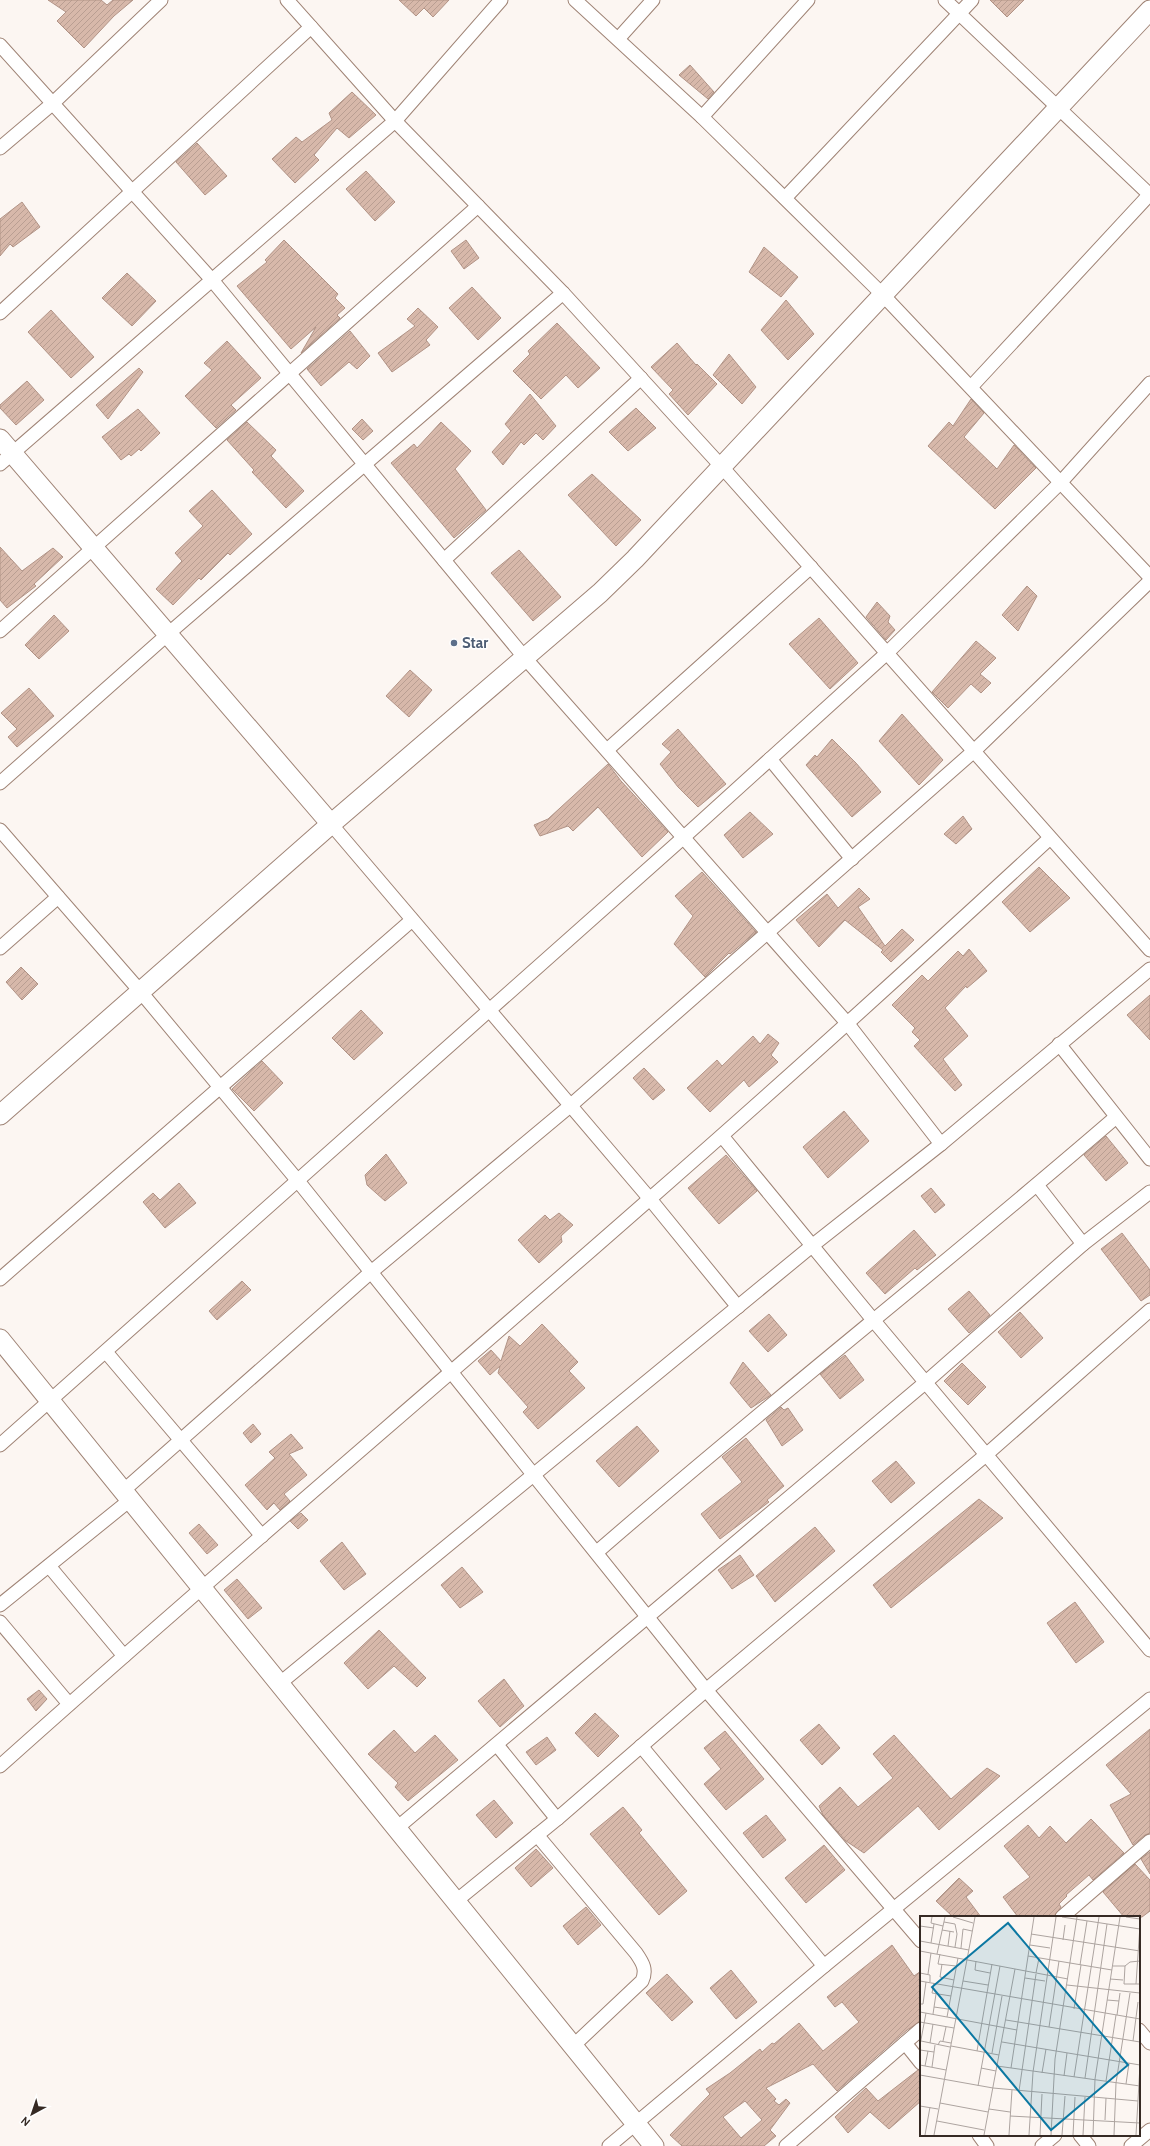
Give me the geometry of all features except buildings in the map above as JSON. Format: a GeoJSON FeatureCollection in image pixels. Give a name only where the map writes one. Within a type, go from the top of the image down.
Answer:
{"type":"FeatureCollection","features":[{"type":"Feature","properties":{"kind":"street"},"geometry":{"type":"LineString","coordinates":[[0,148],[52,104],[161,0]]}},
{"type":"Feature","properties":{"kind":"street"},"geometry":{"type":"LineString","coordinates":[[287,0],[395,121],[563,293],[722,467],[1150,950]]}},
{"type":"Feature","properties":{"kind":"street"},"geometry":{"type":"LineString","coordinates":[[6,459],[395,121],[501,0]]}},
{"type":"Feature","properties":{"kind":"street"},"geometry":{"type":"LineString","coordinates":[[575,0],[702,117],[882,294],[1150,576]]}},
{"type":"Feature","properties":{"kind":"street"},"geometry":{"type":"LineString","coordinates":[[618,40],[653,0]]}},
{"type":"Feature","properties":{"kind":"street"},"geometry":{"type":"LineString","coordinates":[[702,117],[808,0]]}},
{"type":"Feature","properties":{"kind":"street"},"geometry":{"type":"LineString","coordinates":[[945,0],[1150,194],[971,387]]}},
{"type":"Feature","properties":{"kind":"street"},"geometry":{"type":"LineString","coordinates":[[785,198],[972,0]]}},
{"type":"Feature","properties":{"kind":"street"},"geometry":{"type":"LineString","coordinates":[[0,1115],[331,824],[605,588],[722,467],[882,294],[961,212],[1057,107],[1150,10]]}},
{"type":"Feature","properties":{"kind":"street"},"geometry":{"type":"LineString","coordinates":[[0,313],[311,27]]}},
{"type":"Feature","properties":{"kind":"street"},"geometry":{"type":"LineString","coordinates":[[0,45],[212,280],[525,658],[848,1024],[941,1144]]}},
{"type":"Feature","properties":{"kind":"street"},"geometry":{"type":"LineString","coordinates":[[0,631],[290,375],[478,206]]}},
{"type":"Feature","properties":{"kind":"street"},"geometry":{"type":"LineString","coordinates":[[0,783],[168,634],[563,293]]}},
{"type":"Feature","properties":{"kind":"street"},"geometry":{"type":"LineString","coordinates":[[444,560],[641,378]]}},
{"type":"Feature","properties":{"kind":"street"},"geometry":{"type":"LineString","coordinates":[[0,1445],[684,837],[887,653],[1061,482],[1150,383]]}},
{"type":"Feature","properties":{"kind":"street"},"geometry":{"type":"LineString","coordinates":[[0,439],[6,459],[94,549],[168,634],[650,1199],[738,1307]]}},
{"type":"Feature","properties":{"kind":"street"},"geometry":{"type":"LineString","coordinates":[[607,750],[811,567]]}},
{"type":"Feature","properties":{"kind":"street"},"geometry":{"type":"LineString","coordinates":[[0,1606],[49,1566],[127,1496],[181,1441],[370,1272],[570,1106],[974,751],[1150,581]]}},
{"type":"Feature","properties":{"kind":"street"},"geometry":{"type":"LineString","coordinates":[[770,759],[852,859]]}},
{"type":"Feature","properties":{"kind":"street"},"geometry":{"type":"LineString","coordinates":[[0,830],[140,991],[298,1181],[449,1372],[597,1552],[706,1690],[920,1940]]}},
{"type":"Feature","properties":{"kind":"street"},"geometry":{"type":"LineString","coordinates":[[0,1766],[449,1372],[722,1136],[848,1024],[1050,838]]}},
{"type":"Feature","properties":{"kind":"street"},"geometry":{"type":"LineString","coordinates":[[0,948],[58,897]]}},
{"type":"Feature","properties":{"kind":"street"},"geometry":{"type":"LineString","coordinates":[[0,1279],[412,920]]}},
{"type":"Feature","properties":{"kind":"street"},"geometry":{"type":"LineString","coordinates":[[280,1684],[813,1245],[941,1144],[1150,969]]}},
{"type":"Feature","properties":{"kind":"street"},"geometry":{"type":"LineString","coordinates":[[1059,1044],[1150,1159]]}},
{"type":"Feature","properties":{"kind":"street"},"geometry":{"type":"LineString","coordinates":[[597,1552],[690,1472],[874,1321],[1116,1117]]}},
{"type":"Feature","properties":{"kind":"street"},"geometry":{"type":"LineString","coordinates":[[722,1136],[874,1321],[1150,1650]]}},
{"type":"Feature","properties":{"kind":"street"},"geometry":{"type":"LineString","coordinates":[[1037,1185],[1083,1244]]}},
{"type":"Feature","properties":{"kind":"street"},"geometry":{"type":"LineString","coordinates":[[397,1828],[926,1382],[1083,1244],[1150,1192]]}},
{"type":"Feature","properties":{"kind":"street"},"geometry":{"type":"LineString","coordinates":[[456,1901],[557,1819],[706,1690],[987,1454],[1150,1310]]}},
{"type":"Feature","properties":{"kind":"street"},"geometry":{"type":"LineString","coordinates":[[0,1339],[654,2146]]}},
{"type":"Feature","properties":{"kind":"street"},"geometry":{"type":"LineString","coordinates":[[106,1352],[262,1536]]}},
{"type":"Feature","properties":{"kind":"street"},"geometry":{"type":"LineString","coordinates":[[49,1566],[124,1656]]}},
{"type":"Feature","properties":{"kind":"street"},"geometry":{"type":"LineString","coordinates":[[0,1622],[69,1704]]}},
{"type":"Feature","properties":{"kind":"street"},"geometry":{"type":"LineString","coordinates":[[609,2146],[824,1966],[895,1910],[1150,1699]]}},
{"type":"Feature","properties":{"kind":"street"},"geometry":{"type":"LineString","coordinates":[[497,1745],[557,1819]]}},
{"type":"Feature","properties":{"kind":"street"},"geometry":{"type":"LineString","coordinates":[[641,1746],[824,1966]]}},
{"type":"Feature","properties":{"kind":"street"},"geometry":{"type":"LineString","coordinates":[[537,1835],[636,1953],[644,1966],[646,1974],[642,1981],[573,2046]]}},
{"type":"Feature","properties":{"kind":"street"},"geometry":{"type":"LineString","coordinates":[[1063,1916],[1150,1841]]}},
{"type":"Feature","properties":{"kind":"street"},"geometry":{"type":"LineString","coordinates":[[786,2146],[920,2030]]}},
{"type":"Feature","properties":{"kind":"street"},"geometry":{"type":"LineString","coordinates":[[1140,2031],[1150,2043]]}},
{"type":"Feature","properties":{"kind":"street"},"geometry":{"type":"LineString","coordinates":[[905,2042],[920,2062]]}},
{"type":"Feature","properties":{"kind":"street"},"geometry":{"type":"LineString","coordinates":[[1131,2146],[1150,2130]]}},
{"type":"Feature","properties":{"kind":"street"},"geometry":{"type":"LineString","coordinates":[[980,2136],[987,2146]]}},
{"type":"Feature","properties":{"kind":"street"},"geometry":{"type":"LineString","coordinates":[[1042,2146],[1054,2136]]}},
{"type":"Feature","properties":{"kind":"street"},"geometry":{"type":"LineString","coordinates":[[1081,2136],[1089,2146]]}},
{"type":"Feature","properties":{"kind":"place","name":"Star"},"geometry":{"type":"Point","coordinates":[454,643]}}]}
